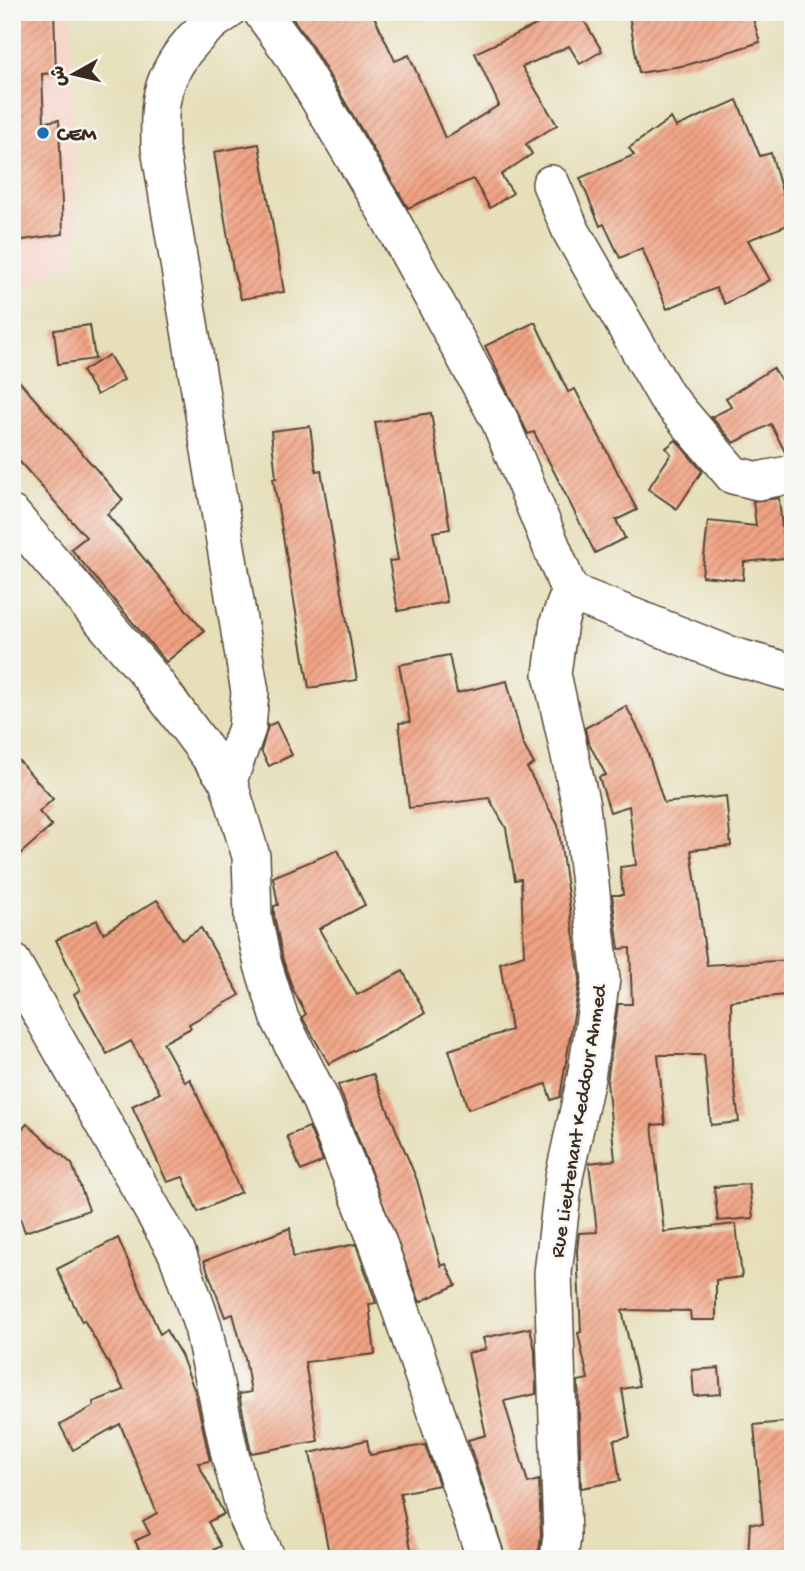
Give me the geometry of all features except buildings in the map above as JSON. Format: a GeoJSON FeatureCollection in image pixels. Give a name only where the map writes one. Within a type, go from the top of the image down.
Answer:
{"type":"FeatureCollection","features":[{"type":"Feature","properties":{"kind":"street"},"geometry":{"type":"LineString","coordinates":[[226,12],[190,43],[174,67],[161,102],[160,148],[250,692],[247,728],[228,780]]}},
{"type":"Feature","properties":{"kind":"street"},"geometry":{"type":"LineString","coordinates":[[262,12],[291,52],[387,213],[500,421],[570,592],[729,655],[793,673]]}},
{"type":"Feature","properties":{"kind":"street"},"geometry":{"type":"LineString","coordinates":[[551,184],[571,231],[674,405],[733,475],[758,481],[793,474]]}},
{"type":"Feature","properties":{"kind":"street"},"geometry":{"type":"LineString","coordinates":[[12,515],[150,676],[228,780],[251,856],[253,918],[263,965],[280,1019],[321,1101],[379,1246],[486,1559]]}},
{"type":"Feature","properties":{"kind":"street","name":"Rue Lieutenant Keddour Ahmed"},"geometry":{"type":"LineString","coordinates":[[559,1559],[562,1536],[553,1273],[564,1177],[586,1078],[601,979],[581,806],[552,674],[559,622],[570,592]]}},
{"type":"Feature","properties":{"kind":"street"},"geometry":{"type":"LineString","coordinates":[[12,962],[177,1252],[202,1327],[230,1455],[248,1520],[266,1559]]}},
{"type":"Feature","properties":{"kind":"shaded area","name":"CEM"},"geometry":{"type":"Polygon","coordinates":[[[12,12],[71,12],[78,254],[27,290],[12,290],[12,12]]]}},
{"type":"Feature","properties":{"kind":"place","name":"CEM"},"geometry":{"type":"Point","coordinates":[43,133]}}]}
